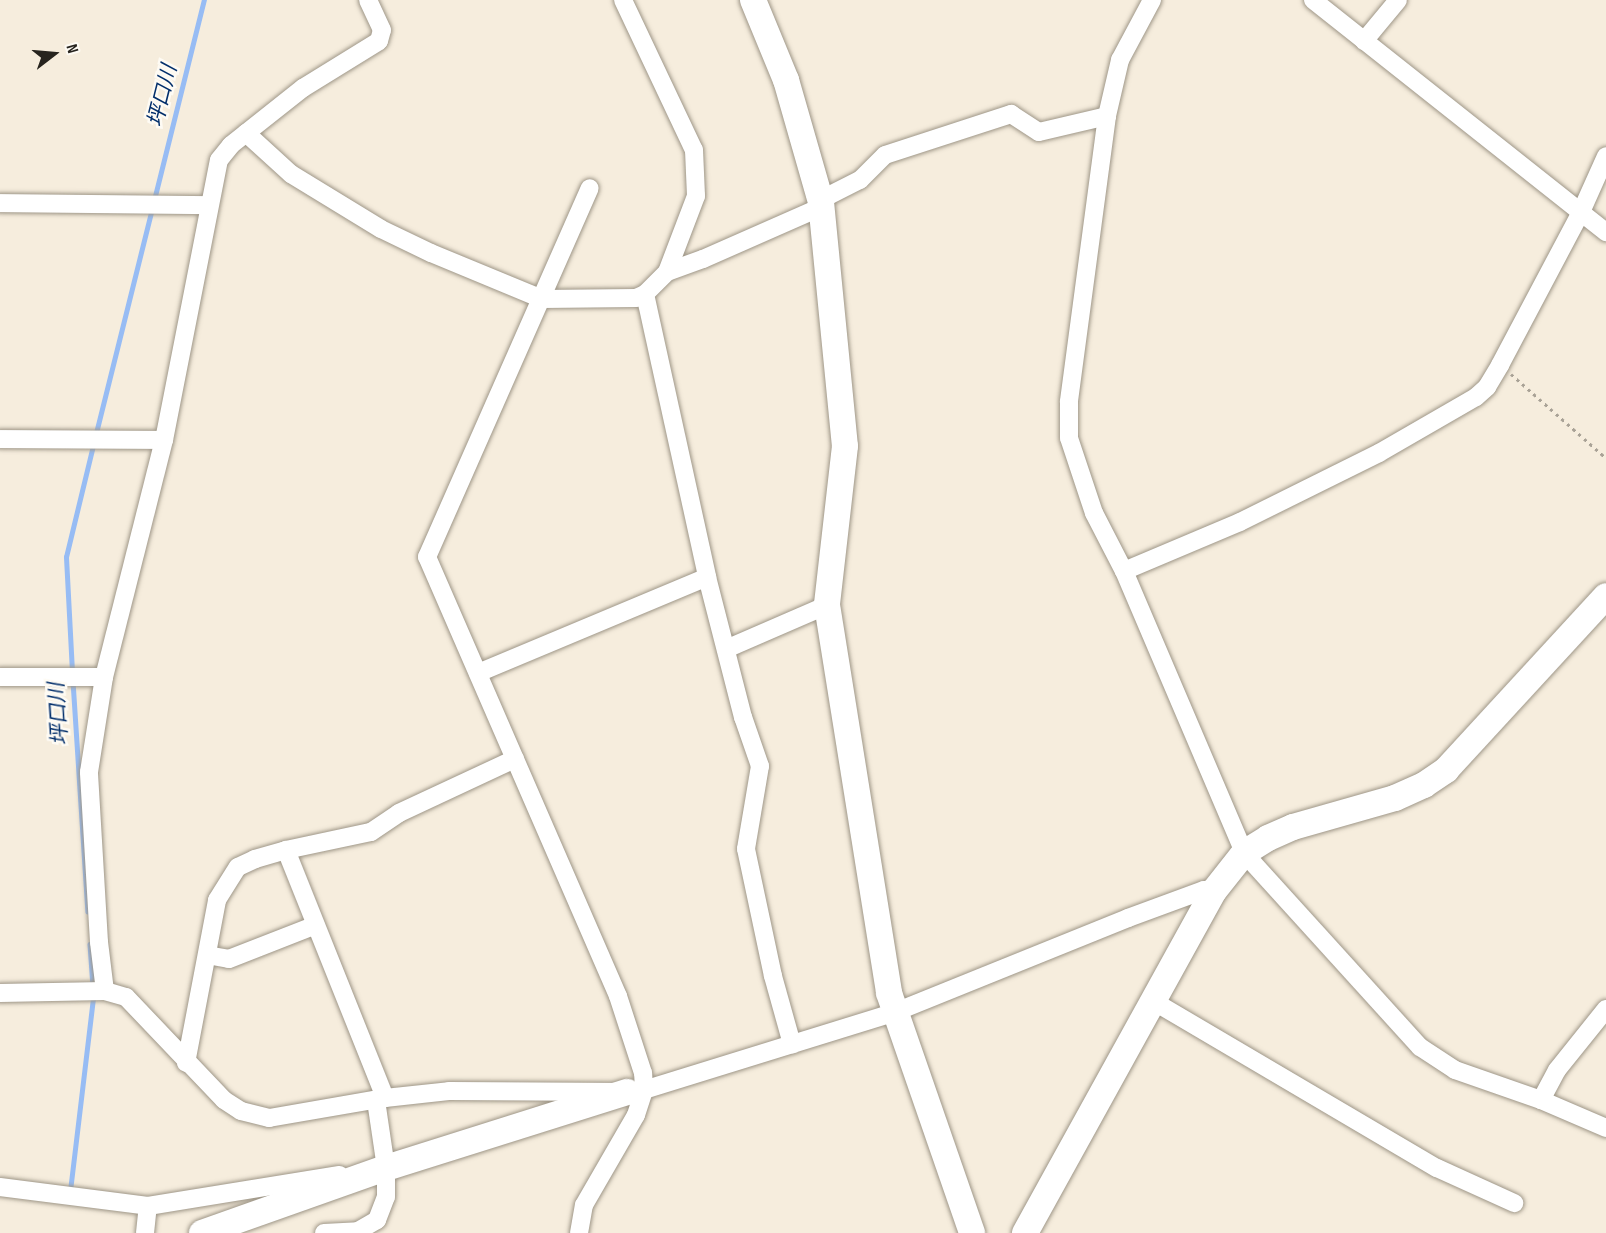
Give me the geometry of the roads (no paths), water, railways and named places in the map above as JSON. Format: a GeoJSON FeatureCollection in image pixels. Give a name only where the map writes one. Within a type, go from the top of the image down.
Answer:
{"type":"FeatureCollection","features":[{"type":"Feature","properties":{"kind":"street"},"geometry":{"type":"LineString","coordinates":[[105,991],[99,942],[89,772],[104,677],[164,440],[208,205],[219,160],[231,145],[303,88],[379,41],[382,30],[369,0]]}},
{"type":"Feature","properties":{"kind":"street"},"geometry":{"type":"LineString","coordinates":[[246,133],[291,174],[381,229],[542,299],[636,298],[645,294],[667,272],[696,196],[694,150],[623,0]]}},
{"type":"Feature","properties":{"kind":"street"},"geometry":{"type":"LineString","coordinates":[[753,0],[786,80],[821,202],[845,446],[827,605],[893,1013],[972,1233]]}},
{"type":"Feature","properties":{"kind":"street"},"geometry":{"type":"LineString","coordinates":[[1152,0],[1120,60],[1107,117],[1069,402],[1069,438],[1094,513],[1124,571],[1244,853],[1420,1047],[1455,1070],[1541,1100],[1606,1128]]}},
{"type":"Feature","properties":{"kind":"street"},"geometry":{"type":"LineString","coordinates":[[1313,0],[1606,232]]}},
{"type":"Feature","properties":{"kind":"street"},"geometry":{"type":"LineString","coordinates":[[1364,41],[1398,0]]}},
{"type":"Feature","properties":{"kind":"street"},"geometry":{"type":"LineString","coordinates":[[667,272],[703,259],[814,210],[821,202],[860,180],[885,155],[1011,114],[1039,132],[1107,117]]}},
{"type":"Feature","properties":{"kind":"street"},"geometry":{"type":"LineString","coordinates":[[1124,571],[1240,522],[1379,453],[1476,397],[1487,387],[1500,365],[1581,212],[1606,156]]}},
{"type":"Feature","properties":{"kind":"street"},"geometry":{"type":"LineString","coordinates":[[579,1233],[584,1205],[636,1114],[635,1090],[643,1073],[618,996],[427,557],[590,188]]}},
{"type":"Feature","properties":{"kind":"street"},"geometry":{"type":"LineString","coordinates":[[0,203],[208,205]]}},
{"type":"Feature","properties":{"kind":"street"},"geometry":{"type":"LineString","coordinates":[[645,294],[707,577],[743,717],[760,766],[747,834],[748,866],[792,1044]]}},
{"type":"Feature","properties":{"kind":"street"},"geometry":{"type":"LineString","coordinates":[[0,439],[164,440]]}},
{"type":"Feature","properties":{"kind":"street"},"geometry":{"type":"LineString","coordinates":[[478,673],[707,577]]}},
{"type":"Feature","properties":{"kind":"street"},"geometry":{"type":"LineString","coordinates":[[1025,1233],[1214,891],[1244,853],[1268,838],[1293,827],[1395,798],[1446,770],[1605,599]]}},
{"type":"Feature","properties":{"kind":"street"},"geometry":{"type":"LineString","coordinates":[[726,649],[827,605]]}},
{"type":"Feature","properties":{"kind":"street"},"geometry":{"type":"LineString","coordinates":[[0,677],[104,677]]}},
{"type":"Feature","properties":{"kind":"street"},"geometry":{"type":"LineString","coordinates":[[186,1063],[217,900],[228,879],[238,867],[255,859],[286,850],[371,832],[399,813],[514,759]]}},
{"type":"Feature","properties":{"kind":"street"},"geometry":{"type":"LineString","coordinates":[[286,850],[380,1099],[387,1197],[377,1220],[358,1231],[324,1233]]}},
{"type":"Feature","properties":{"kind":"street"},"geometry":{"type":"LineString","coordinates":[[202,1233],[386,1168],[893,1013],[1128,918],[1204,890],[1214,891]]}},
{"type":"Feature","properties":{"kind":"street"},"geometry":{"type":"LineString","coordinates":[[207,955],[229,959],[316,925]]}},
{"type":"Feature","properties":{"kind":"street"},"geometry":{"type":"LineString","coordinates":[[0,993],[105,991],[126,997],[224,1101],[241,1111],[269,1118],[380,1099],[449,1091],[635,1090]]}},
{"type":"Feature","properties":{"kind":"street"},"geometry":{"type":"LineString","coordinates":[[1153,1001],[1437,1168],[1514,1203]]}},
{"type":"Feature","properties":{"kind":"street"},"geometry":{"type":"LineString","coordinates":[[1541,1100],[1557,1070],[1606,1009]]}},
{"type":"Feature","properties":{"kind":"street"},"geometry":{"type":"LineString","coordinates":[[0,1187],[148,1206],[386,1168]]}},
{"type":"Feature","properties":{"kind":"street"},"geometry":{"type":"LineString","coordinates":[[145,1233],[148,1206]]}},
{"type":"Feature","properties":{"kind":"waterway","name":"坪口川"},"geometry":{"type":"LineString","coordinates":[[154,200],[204,0]]}},
{"type":"Feature","properties":{"kind":"waterway","name":"坪口川"},"geometry":{"type":"LineString","coordinates":[[96,433],[151,212]]}},
{"type":"Feature","properties":{"kind":"waterway","name":"坪口川"},"geometry":{"type":"LineString","coordinates":[[72,672],[66,557],[93,445]]}},
{"type":"Feature","properties":{"kind":"waterway","name":"坪口川"},"geometry":{"type":"LineString","coordinates":[[73,681],[88,912]]}},
{"type":"Feature","properties":{"kind":"waterway","name":"坪口川"},"geometry":{"type":"LineString","coordinates":[[90,944],[93,983]]}},
{"type":"Feature","properties":{"kind":"waterway","name":"坪口川"},"geometry":{"type":"LineString","coordinates":[[70,1191],[93,997]]}}]}
